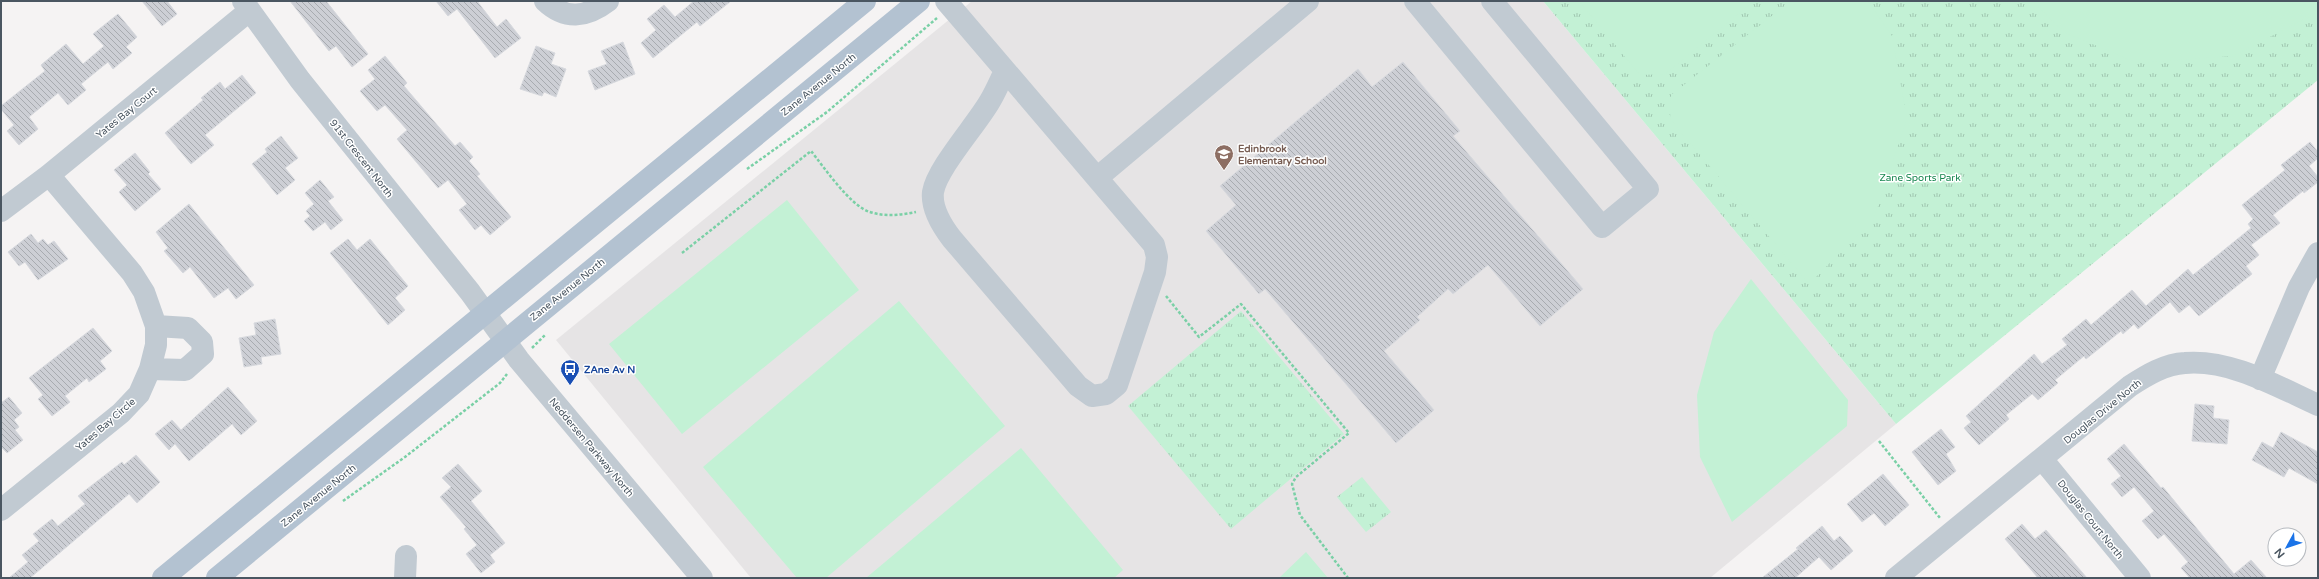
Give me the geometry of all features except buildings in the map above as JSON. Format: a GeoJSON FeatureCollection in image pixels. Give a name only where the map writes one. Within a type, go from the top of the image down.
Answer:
{"type":"FeatureCollection","features":[{"type":"Feature","properties":{"kind":"main road"},"geometry":{"type":"LineString","coordinates":[[163,578],[865,1]]}},
{"type":"Feature","properties":{"kind":"main road","name":"Zane Avenue North"},"geometry":{"type":"LineString","coordinates":[[217,578],[504,340],[920,1]]}},
{"type":"Feature","properties":{"kind":"street"},"geometry":{"type":"LineString","coordinates":[[545,1],[555,11],[570,15],[586,13],[608,1]]}},
{"type":"Feature","properties":{"kind":"street"},"geometry":{"type":"LineString","coordinates":[[946,1],[1005,70],[1154,245],[1157,257],[1156,269],[1117,385],[1106,394],[1092,396],[1078,386],[952,239],[945,230],[934,208],[933,192],[938,176],[990,101],[1005,70]]}},
{"type":"Feature","properties":{"kind":"street"},"geometry":{"type":"LineString","coordinates":[[1097,178],[1308,1]]}},
{"type":"Feature","properties":{"kind":"street"},"geometry":{"type":"LineString","coordinates":[[1415,1],[1602,227],[1648,189],[1492,1]]}},
{"type":"Feature","properties":{"kind":"street","name":"91st Crescent North"},"geometry":{"type":"LineString","coordinates":[[246,6],[300,80],[485,313]]}},
{"type":"Feature","properties":{"kind":"street","name":"Yates Bay Court"},"geometry":{"type":"LineString","coordinates":[[1,211],[49,175],[246,6]]}},
{"type":"Feature","properties":{"kind":"street","name":"Yates Bay Circle"},"geometry":{"type":"LineString","coordinates":[[1,510],[121,413],[139,394],[150,369],[156,345],[156,326],[144,292],[132,273],[49,175]]}},
{"type":"Feature","properties":{"kind":"street"},"geometry":{"type":"LineString","coordinates":[[2260,379],[2299,287],[2318,253]]}},
{"type":"Feature","properties":{"kind":"street","name":"Neddersen Parkway North"},"geometry":{"type":"LineString","coordinates":[[485,313],[504,340],[702,578]]}},
{"type":"Feature","properties":{"kind":"street"},"geometry":{"type":"LineString","coordinates":[[150,369],[185,370],[203,354],[202,342],[188,328],[156,326]]}},
{"type":"Feature","properties":{"kind":"street","name":"Douglas Drive North"},"geometry":{"type":"LineString","coordinates":[[1896,578],[2130,386],[2156,370],[2186,363],[2218,365],[2260,379],[2318,405]]}},
{"type":"Feature","properties":{"kind":"street","name":"Douglas Court North"},"geometry":{"type":"LineString","coordinates":[[2042,459],[2140,578]]}},
{"type":"Feature","properties":{"kind":"street"},"geometry":{"type":"LineString","coordinates":[[405,578],[406,556]]}},
{"type":"Feature","properties":{"kind":"path"},"geometry":{"type":"LineString","coordinates":[[743,172],[827,112],[936,20]]}},
{"type":"Feature","properties":{"kind":"path"},"geometry":{"type":"LineString","coordinates":[[682,253],[811,151],[847,195],[868,212],[891,215],[934,208]]}},
{"type":"Feature","properties":{"kind":"path"},"geometry":{"type":"LineString","coordinates":[[1156,269],[1164,294],[1199,337],[1241,304],[1349,433],[1296,477],[1292,484],[1300,515],[1348,578]]}},
{"type":"Feature","properties":{"kind":"path"},"geometry":{"type":"LineString","coordinates":[[542,339],[549,331]]}},
{"type":"Feature","properties":{"kind":"path"},"geometry":{"type":"LineString","coordinates":[[342,502],[405,457],[500,383]]}},
{"type":"Feature","properties":{"kind":"path"},"geometry":{"type":"LineString","coordinates":[[1879,441],[1952,532]]}},
{"type":"Feature","properties":{"kind":"shaded area","name":"Edinbrook Elementary School"},"geometry":{"type":"Polygon","coordinates":[[[972,1],[1543,1],[1896,424],[1710,578],[751,578],[556,340],[972,1]]]}},
{"type":"Feature","properties":{"kind":"green space","name":"Zane Sports Park"},"geometry":{"type":"Polygon","coordinates":[[[1543,1],[2318,1],[2318,80],[1896,424],[1543,1]]]}},
{"type":"Feature","properties":{"kind":"green space"},"geometry":{"type":"Polygon","coordinates":[[[1579,1],[1754,1],[1665,74],[1640,75],[1579,1]]]}},
{"type":"Feature","properties":{"kind":"green space"},"geometry":{"type":"Polygon","coordinates":[[[1791,1],[1868,1],[1892,36],[1907,119],[1874,218],[1809,284],[1670,119],[1671,95],[1791,1]]]}},
{"type":"Feature","properties":{"kind":"green space"},"geometry":{"type":"Polygon","coordinates":[[[2032,1],[2318,1],[2318,12],[2233,56],[2137,63],[2064,32],[2032,1]]]}},
{"type":"Feature","properties":{"kind":"green space"},"geometry":{"type":"Polygon","coordinates":[[[787,200],[859,290],[682,434],[609,344],[787,200]]]}},
{"type":"Feature","properties":{"kind":"green space"},"geometry":{"type":"Polygon","coordinates":[[[1751,279],[1848,400],[1847,426],[1732,522],[1700,457],[1697,395],[1714,332],[1751,279]]]}},
{"type":"Feature","properties":{"kind":"green space"},"geometry":{"type":"Polygon","coordinates":[[[899,301],[1005,426],[826,578],[797,578],[703,467],[899,301]]]}},
{"type":"Feature","properties":{"kind":"green space"},"geometry":{"type":"Polygon","coordinates":[[[1241,311],[1344,434],[1231,529],[1128,406],[1241,311]]]}},
{"type":"Feature","properties":{"kind":"green space"},"geometry":{"type":"Polygon","coordinates":[[[1021,448],[1123,570],[1114,578],[866,578],[1021,448]]]}},
{"type":"Feature","properties":{"kind":"green space"},"geometry":{"type":"Polygon","coordinates":[[[1362,477],[1391,512],[1366,532],[1337,497],[1362,477]]]}},
{"type":"Feature","properties":{"kind":"green space"},"geometry":{"type":"Polygon","coordinates":[[[1306,552],[1328,578],[1279,578],[1306,552]]]}},
{"type":"Feature","properties":{"kind":"place","name":"Edinbrook Elementary School"},"geometry":{"type":"Point","coordinates":[1224,171]}},
{"type":"Feature","properties":{"kind":"place","name":"ZAne Av N"},"geometry":{"type":"Point","coordinates":[570,386]}}]}
